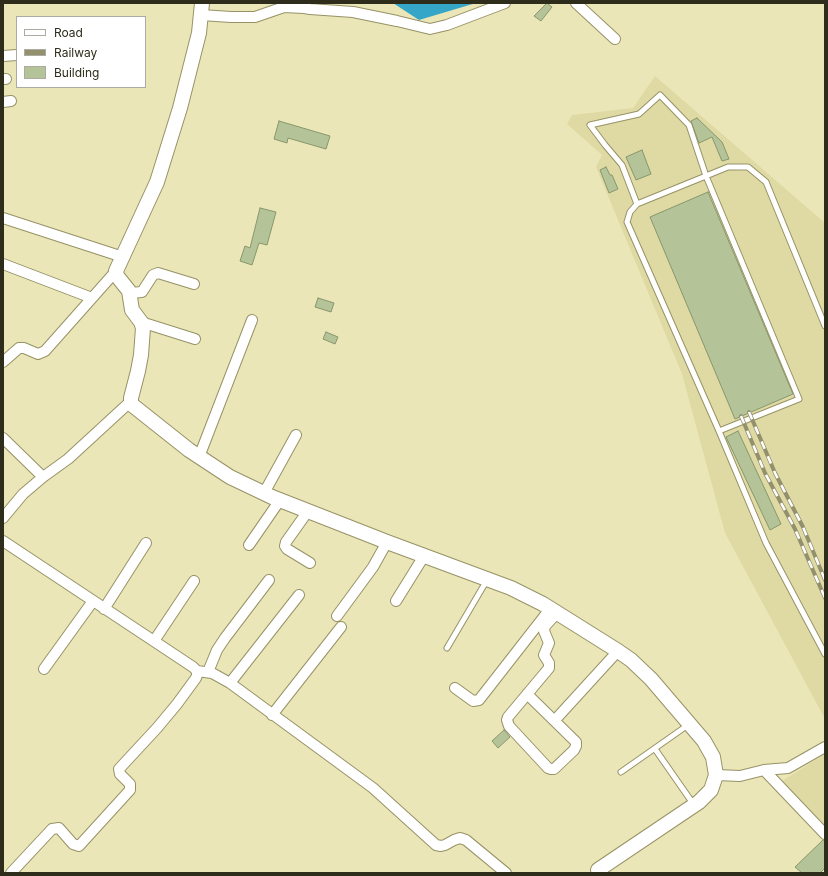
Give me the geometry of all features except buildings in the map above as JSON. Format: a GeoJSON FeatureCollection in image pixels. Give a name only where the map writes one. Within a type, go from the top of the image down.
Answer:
{"type":"FeatureCollection","features":[{"type":"Feature","properties":{"kind":"street"},"geometry":{"type":"LineString","coordinates":[[3,362],[19,348],[24,348],[38,354],[45,351],[116,271],[157,182],[186,86],[199,33],[201,9],[231,17],[255,17],[284,7],[352,12],[397,20],[430,29],[447,25],[505,3]]}},
{"type":"Feature","properties":{"kind":"street"},"geometry":{"type":"LineString","coordinates":[[576,3],[615,38]]}},
{"type":"Feature","properties":{"kind":"street"},"geometry":{"type":"LineString","coordinates":[[3,56],[16,55]]}},
{"type":"Feature","properties":{"kind":"street"},"geometry":{"type":"LineString","coordinates":[[3,218],[123,257]]}},
{"type":"Feature","properties":{"kind":"street"},"geometry":{"type":"LineString","coordinates":[[3,264],[92,298]]}},
{"type":"Feature","properties":{"kind":"street"},"geometry":{"type":"LineString","coordinates":[[3,518],[24,494],[43,477],[68,459],[130,402],[141,355],[143,328],[141,322],[132,310],[128,288],[117,276],[116,271]]}},
{"type":"Feature","properties":{"kind":"street"},"geometry":{"type":"LineString","coordinates":[[130,293],[142,292],[153,275],[158,273],[194,284]]}},
{"type":"Feature","properties":{"kind":"street"},"geometry":{"type":"LineString","coordinates":[[199,456],[252,320]]}},
{"type":"Feature","properties":{"kind":"street"},"geometry":{"type":"LineString","coordinates":[[141,322],[195,339]]}},
{"type":"Feature","properties":{"kind":"street"},"geometry":{"type":"LineString","coordinates":[[130,402],[133,406],[199,456],[230,476],[280,500],[511,588],[554,611],[618,651],[631,660],[651,679],[704,741],[713,757],[716,775],[711,790],[694,806],[595,872]]}},
{"type":"Feature","properties":{"kind":"street"},"geometry":{"type":"LineString","coordinates":[[264,493],[296,435]]}},
{"type":"Feature","properties":{"kind":"street"},"geometry":{"type":"LineString","coordinates":[[3,438],[43,477]]}},
{"type":"Feature","properties":{"kind":"street"},"geometry":{"type":"LineString","coordinates":[[249,545],[280,500]]}},
{"type":"Feature","properties":{"kind":"street"},"geometry":{"type":"LineString","coordinates":[[308,511],[286,542],[285,546],[287,549],[310,563]]}},
{"type":"Feature","properties":{"kind":"street"},"geometry":{"type":"LineString","coordinates":[[3,541],[193,667],[197,675],[177,704],[119,769],[120,774],[130,784],[130,790],[79,846],[74,844],[61,830],[55,828],[52,829],[11,873]]}},
{"type":"Feature","properties":{"kind":"street"},"geometry":{"type":"LineString","coordinates":[[337,616],[373,567],[387,542]]}},
{"type":"Feature","properties":{"kind":"street"},"geometry":{"type":"LineString","coordinates":[[104,609],[146,543]]}},
{"type":"Feature","properties":{"kind":"street"},"geometry":{"type":"LineString","coordinates":[[396,601],[424,556]]}},
{"type":"Feature","properties":{"kind":"street"},"geometry":{"type":"LineString","coordinates":[[208,672],[217,650],[269,580]]}},
{"type":"Feature","properties":{"kind":"street"},"geometry":{"type":"LineString","coordinates":[[154,641],[194,581]]}},
{"type":"Feature","properties":{"kind":"street"},"geometry":{"type":"LineString","coordinates":[[230,684],[299,595]]}},
{"type":"Feature","properties":{"kind":"street"},"geometry":{"type":"LineString","coordinates":[[44,669],[93,601]]}},
{"type":"Feature","properties":{"kind":"street"},"geometry":{"type":"LineString","coordinates":[[455,688],[473,701],[479,700],[554,611]]}},
{"type":"Feature","properties":{"kind":"street"},"geometry":{"type":"LineString","coordinates":[[527,694],[574,738],[576,742],[576,746],[557,767],[551,769],[507,724],[508,717],[527,694],[549,668],[549,663],[544,655],[549,643],[544,631],[545,626],[554,611]]}},
{"type":"Feature","properties":{"kind":"street"},"geometry":{"type":"LineString","coordinates":[[272,715],[342,627]]}},
{"type":"Feature","properties":{"kind":"street"},"geometry":{"type":"LineString","coordinates":[[555,720],[618,651]]}},
{"type":"Feature","properties":{"kind":"street"},"geometry":{"type":"LineString","coordinates":[[196,671],[218,675],[373,788],[432,843],[441,846],[460,838],[466,840],[506,873]]}},
{"type":"Feature","properties":{"kind":"street"},"geometry":{"type":"LineString","coordinates":[[716,775],[740,776],[764,770],[788,768],[825,747]]}},
{"type":"Feature","properties":{"kind":"street"},"geometry":{"type":"LineString","coordinates":[[764,770],[825,834]]}},
{"type":"Feature","properties":{"kind":"lane"},"geometry":{"type":"LineString","coordinates":[[637,204],[622,165],[590,125],[639,114],[660,95],[689,125],[706,176],[799,398],[719,431]]}},
{"type":"Feature","properties":{"kind":"lane"},"geometry":{"type":"LineString","coordinates":[[825,326],[766,182],[748,167],[728,167],[637,204],[630,212],[627,222],[719,431],[766,543],[825,654]]}},
{"type":"Feature","properties":{"kind":"lane"},"geometry":{"type":"LineString","coordinates":[[446,648],[488,579]]}},
{"type":"Feature","properties":{"kind":"lane"},"geometry":{"type":"LineString","coordinates":[[621,772],[689,724]]}},
{"type":"Feature","properties":{"kind":"lane"},"geometry":{"type":"LineString","coordinates":[[655,749],[694,806]]}},
{"type":"Feature","properties":{"kind":"shaded area"},"geometry":{"type":"Polygon","coordinates":[[[655,76],[825,223],[825,719],[725,533],[682,374],[596,167],[602,155],[567,124],[572,115],[633,108],[655,76]]]}},
{"type":"Feature","properties":{"kind":"shaded area"},"geometry":{"type":"Polygon","coordinates":[[[825,754],[825,827],[782,781],[825,754]]]}},
{"type":"Feature","properties":{"kind":"water"},"geometry":{"type":"Polygon","coordinates":[[[393,3],[476,3],[419,20],[393,3]]]}},
{"type":"Feature","properties":{"kind":"railway"},"geometry":{"type":"LineString","coordinates":[[749,412],[775,473],[803,527],[825,580]]}},
{"type":"Feature","properties":{"kind":"railway"},"geometry":{"type":"LineString","coordinates":[[741,416],[765,473],[795,529],[825,598]]}}]}
